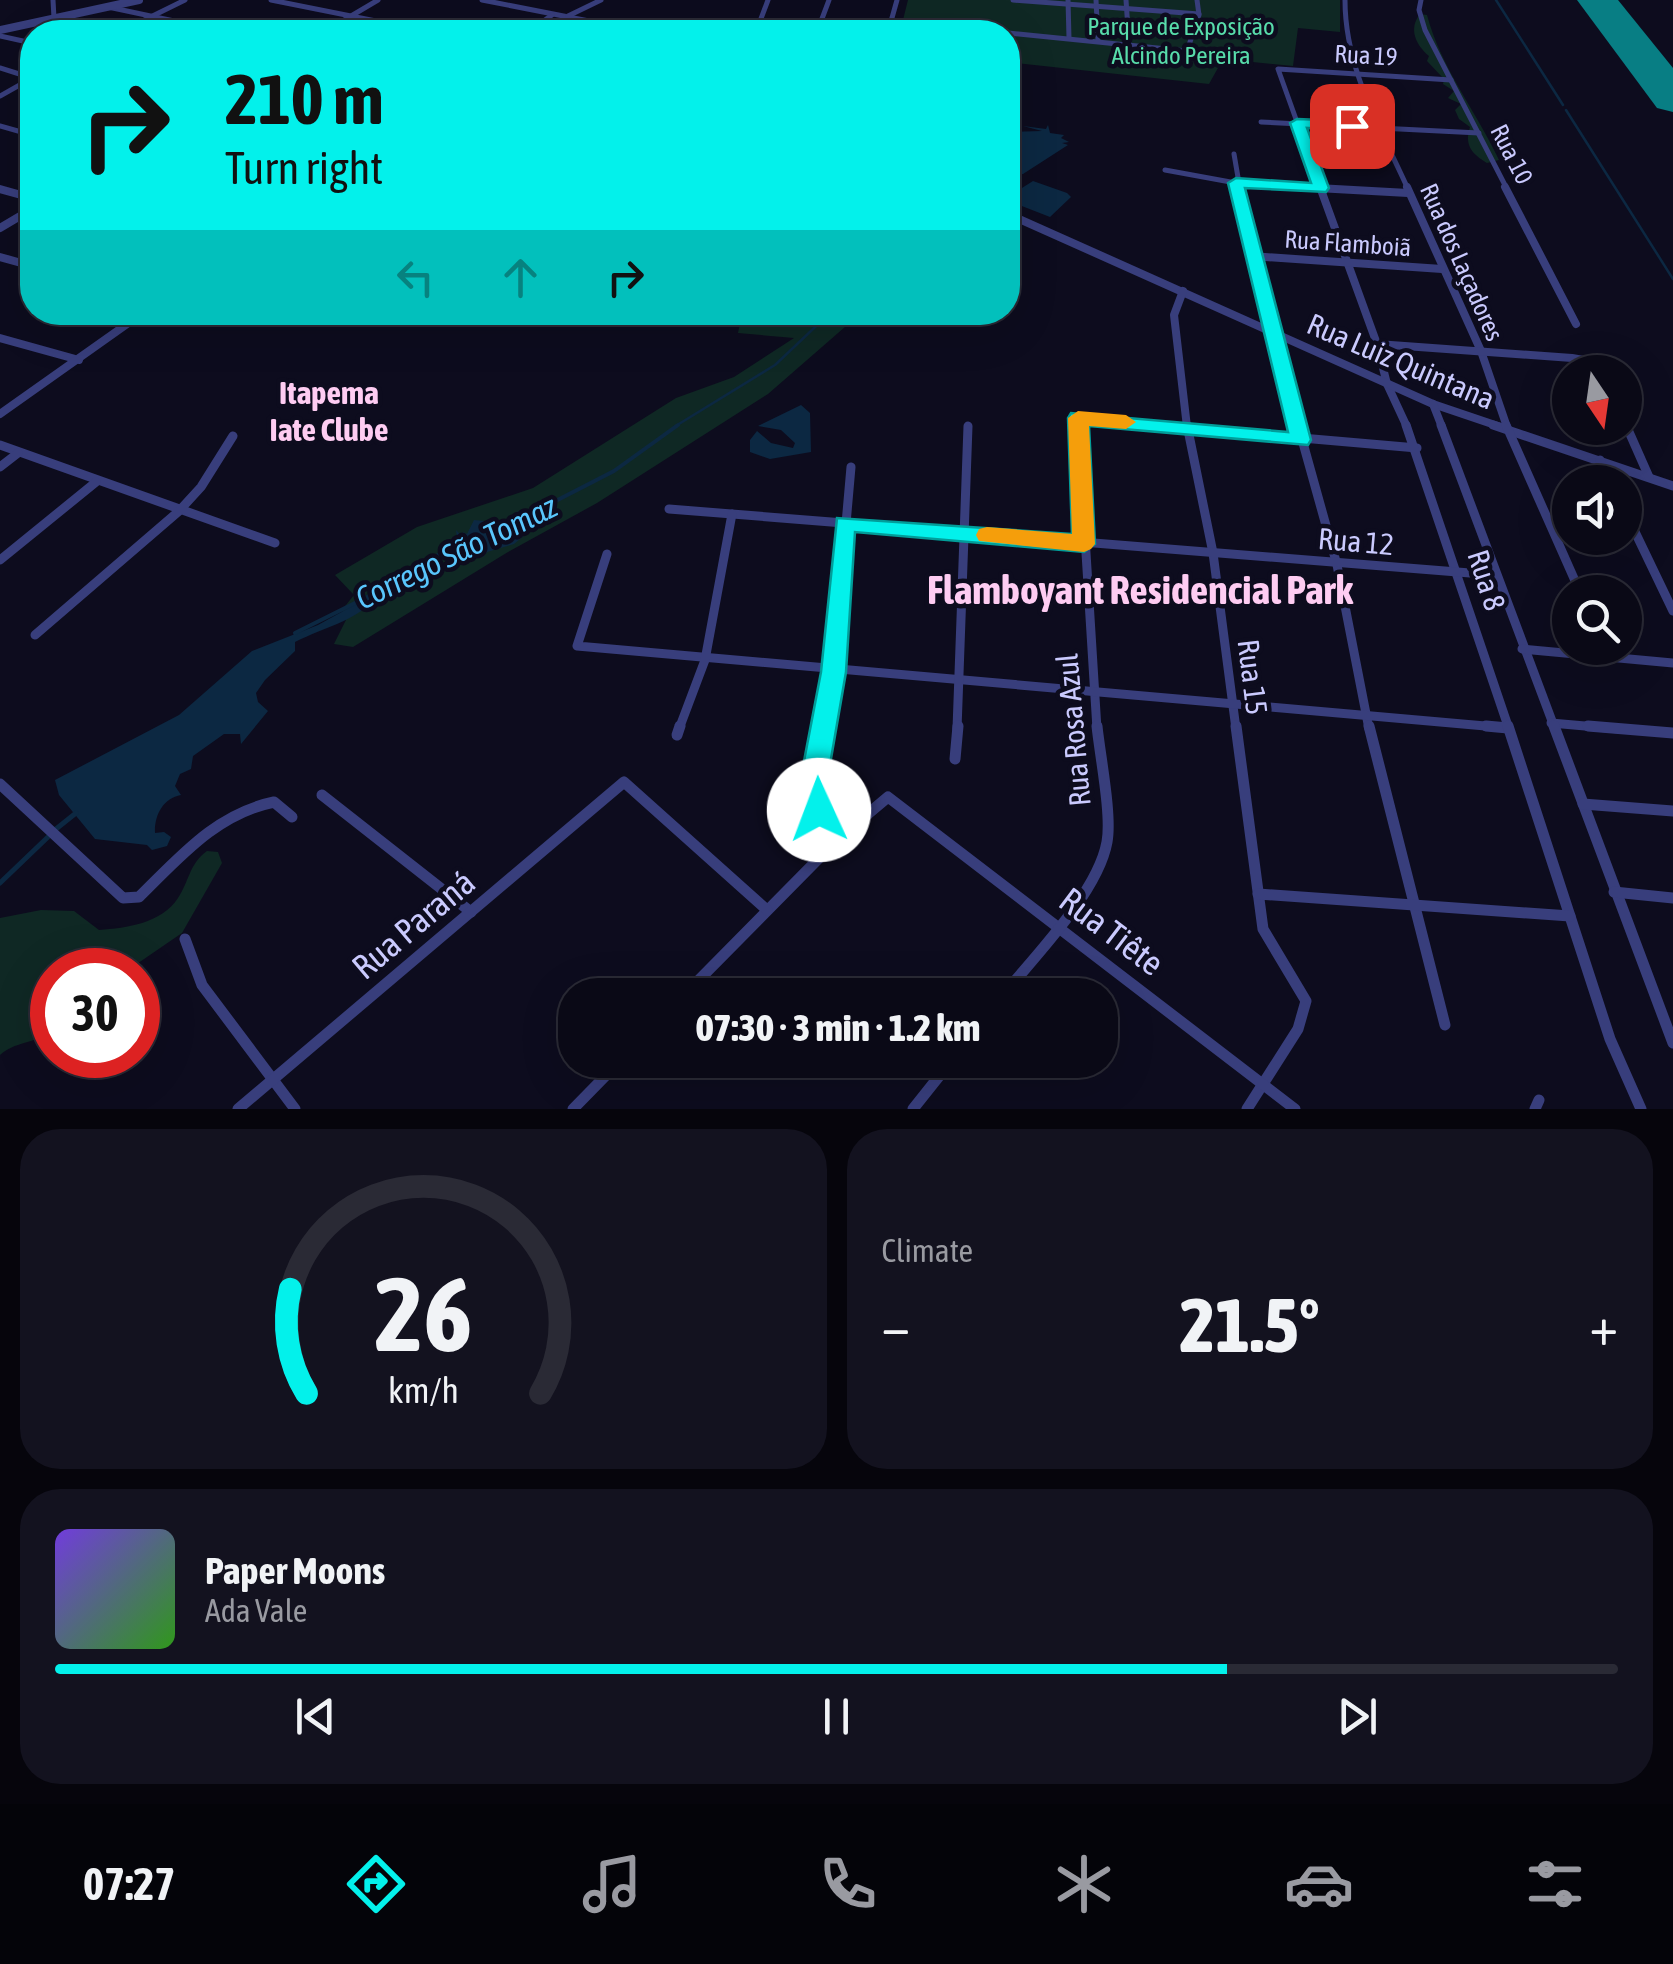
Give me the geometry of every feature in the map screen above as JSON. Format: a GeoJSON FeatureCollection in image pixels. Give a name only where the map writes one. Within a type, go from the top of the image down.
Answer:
{"type":"FeatureCollection","features":[{"type":"Feature","properties":{"kind":"street"},"geometry":{"type":"LineString","coordinates":[[53,0],[54,18]]}},
{"type":"Feature","properties":{"kind":"street"},"geometry":{"type":"LineString","coordinates":[[47,20],[138,0]]}},
{"type":"Feature","properties":{"kind":"street"},"geometry":{"type":"LineString","coordinates":[[145,20],[185,0]]}},
{"type":"Feature","properties":{"kind":"street"},"geometry":{"type":"LineString","coordinates":[[272,0],[366,20]]}},
{"type":"Feature","properties":{"kind":"street"},"geometry":{"type":"LineString","coordinates":[[345,20],[378,0]]}},
{"type":"Feature","properties":{"kind":"street"},"geometry":{"type":"LineString","coordinates":[[482,0],[586,20]]}},
{"type":"Feature","properties":{"kind":"street"},"geometry":{"type":"LineString","coordinates":[[580,10],[588,0]]}},
{"type":"Feature","properties":{"kind":"street"},"geometry":{"type":"LineString","coordinates":[[566,17],[601,0]]}},
{"type":"Feature","properties":{"kind":"street"},"geometry":{"type":"LineString","coordinates":[[1014,0],[1199,14]]}},
{"type":"Feature","properties":{"kind":"street"},"geometry":{"type":"LineString","coordinates":[[1126,0],[1129,44]]}},
{"type":"Feature","properties":{"kind":"street"},"geometry":{"type":"LineString","coordinates":[[1020,33],[1186,51],[1199,14],[1197,0]]}},
{"type":"Feature","properties":{"kind":"street","name":"Rua dos Laçadores"},"geometry":{"type":"LineString","coordinates":[[1345,0],[1345,36],[1356,74],[1481,352],[1508,429],[1572,575]]}},
{"type":"Feature","properties":{"kind":"street","name":"Rua 10"},"geometry":{"type":"LineString","coordinates":[[1421,0],[1419,10],[1425,30],[1576,324]]}},
{"type":"Feature","properties":{"kind":"street"},"geometry":{"type":"LineString","coordinates":[[1069,3],[1069,38]]}},
{"type":"Feature","properties":{"kind":"street"},"geometry":{"type":"LineString","coordinates":[[1097,4],[1098,40]]}},
{"type":"Feature","properties":{"kind":"street"},"geometry":{"type":"LineString","coordinates":[[108,7],[166,20]]}},
{"type":"Feature","properties":{"kind":"street"},"geometry":{"type":"LineString","coordinates":[[545,20],[552,15]]}},
{"type":"Feature","properties":{"kind":"street","name":"Rua 19"},"geometry":{"type":"LineString","coordinates":[[1278,69],[1451,80]]}},
{"type":"Feature","properties":{"kind":"street","name":"Rua 8"},"geometry":{"type":"LineString","coordinates":[[1278,69],[1387,384],[1417,448],[1610,1039],[1641,1109]]}},
{"type":"Feature","properties":{"kind":"street"},"geometry":{"type":"LineString","coordinates":[[1262,122],[1479,133]]}},
{"type":"Feature","properties":{"kind":"street"},"geometry":{"type":"LineString","coordinates":[[1234,154],[1236,183],[1252,256],[1337,564],[1366,715],[1445,1025]]}},
{"type":"Feature","properties":{"kind":"street"},"geometry":{"type":"LineString","coordinates":[[1166,170],[1236,183],[1408,193]]}},
{"type":"Feature","properties":{"kind":"street","name":"Rua Luiz Quintana"},"geometry":{"type":"LineString","coordinates":[[1020,219],[1433,404],[1673,486]]}},
{"type":"Feature","properties":{"kind":"street","name":"Rua Flamboiã"},"geometry":{"type":"LineString","coordinates":[[1252,256],[1442,269]]}},
{"type":"Feature","properties":{"kind":"street","name":"Rua 15"},"geometry":{"type":"LineString","coordinates":[[1183,291],[1174,315],[1186,427],[1213,552],[1263,929],[1306,1001],[1298,1029],[1263,1083]]}},
{"type":"Feature","properties":{"kind":"street"},"geometry":{"type":"LineString","coordinates":[[0,414],[126,325]]}},
{"type":"Feature","properties":{"kind":"street"},"geometry":{"type":"LineString","coordinates":[[0,338],[79,360]]}},
{"type":"Feature","properties":{"kind":"street"},"geometry":{"type":"LineString","coordinates":[[1376,344],[1552,357]]}},
{"type":"Feature","properties":{"kind":"street"},"geometry":{"type":"LineString","coordinates":[[1433,404],[1673,1043]]}},
{"type":"Feature","properties":{"kind":"street","name":"Rua Rosa Azul"},"geometry":{"type":"LineString","coordinates":[[1057,928],[1104,857],[1108,840],[1094,694],[1078,418],[1186,427]]}},
{"type":"Feature","properties":{"kind":"street"},"geometry":{"type":"LineString","coordinates":[[955,758],[968,426]]}},
{"type":"Feature","properties":{"kind":"street"},"geometry":{"type":"LineString","coordinates":[[1186,427],[1417,448]]}},
{"type":"Feature","properties":{"kind":"street"},"geometry":{"type":"LineString","coordinates":[[35,635],[180,511],[201,488],[233,436]]}},
{"type":"Feature","properties":{"kind":"street"},"geometry":{"type":"LineString","coordinates":[[1635,445],[1649,477]]}},
{"type":"Feature","properties":{"kind":"street"},"geometry":{"type":"LineString","coordinates":[[0,446],[275,544]]}},
{"type":"Feature","properties":{"kind":"street"},"geometry":{"type":"LineString","coordinates":[[0,467],[18,454]]}},
{"type":"Feature","properties":{"kind":"street"},"geometry":{"type":"LineString","coordinates":[[1600,460],[1602,465]]}},
{"type":"Feature","properties":{"kind":"street"},"geometry":{"type":"LineString","coordinates":[[701,978],[838,839],[819,810],[814,782],[833,672],[851,466]]}},
{"type":"Feature","properties":{"kind":"street"},"geometry":{"type":"LineString","coordinates":[[0,560],[96,482]]}},
{"type":"Feature","properties":{"kind":"street","name":"Rua 12"},"geometry":{"type":"LineString","coordinates":[[669,509],[1495,575]]}},
{"type":"Feature","properties":{"kind":"street"},"geometry":{"type":"LineString","coordinates":[[677,735],[704,660],[732,514]]}},
{"type":"Feature","properties":{"kind":"street"},"geometry":{"type":"LineString","coordinates":[[1642,547],[1673,611]]}},
{"type":"Feature","properties":{"kind":"street"},"geometry":{"type":"LineString","coordinates":[[607,554],[577,646],[833,672],[1508,728]]}},
{"type":"Feature","properties":{"kind":"street"},"geometry":{"type":"LineString","coordinates":[[1522,649],[1552,650]]}},
{"type":"Feature","properties":{"kind":"street"},"geometry":{"type":"LineString","coordinates":[[1642,658],[1670,663],[1673,675]]}},
{"type":"Feature","properties":{"kind":"street"},"geometry":{"type":"LineString","coordinates":[[1551,723],[1673,734]]}},
{"type":"Feature","properties":{"kind":"street","name":"Rua Paraná"},"geometry":{"type":"LineString","coordinates":[[238,1109],[624,782],[767,910]]}},
{"type":"Feature","properties":{"kind":"street"},"geometry":{"type":"LineString","coordinates":[[0,784],[122,898],[138,897],[222,821],[250,804],[274,802],[292,817]]}},
{"type":"Feature","properties":{"kind":"street"},"geometry":{"type":"LineString","coordinates":[[322,794],[471,912]]}},
{"type":"Feature","properties":{"kind":"street","name":"Rua Tiête"},"geometry":{"type":"LineString","coordinates":[[838,839],[888,797],[893,798],[1295,1109]]}},
{"type":"Feature","properties":{"kind":"street"},"geometry":{"type":"LineString","coordinates":[[1582,804],[1673,810]]}},
{"type":"Feature","properties":{"kind":"street"},"geometry":{"type":"LineString","coordinates":[[1614,892],[1673,898]]}},
{"type":"Feature","properties":{"kind":"street"},"geometry":{"type":"LineString","coordinates":[[1258,894],[1570,916]]}},
{"type":"Feature","properties":{"kind":"street"},"geometry":{"type":"LineString","coordinates":[[1017,978],[1057,928]]}},
{"type":"Feature","properties":{"kind":"street"},"geometry":{"type":"LineString","coordinates":[[185,939],[202,985],[295,1109]]}},
{"type":"Feature","properties":{"kind":"street"},"geometry":{"type":"LineString","coordinates":[[573,1109],[603,1078]]}},
{"type":"Feature","properties":{"kind":"street"},"geometry":{"type":"LineString","coordinates":[[913,1109],[938,1078]]}},
{"type":"Feature","properties":{"kind":"street"},"geometry":{"type":"LineString","coordinates":[[1248,1109],[1263,1083]]}},
{"type":"Feature","properties":{"kind":"green space","name":"Parque de Exposição Alcindo Pereira"},"geometry":{"type":"Polygon","coordinates":[[[908,0],[1340,0],[1340,32],[1298,28],[1293,66],[1223,59],[1209,84],[1020,63],[1020,20],[903,20],[908,0]]]}},
{"type":"Feature","properties":{"kind":"green space"},"geometry":{"type":"Polygon","coordinates":[[[1420,14],[1427,15],[1450,71],[1499,160],[1487,163],[1471,148],[1470,127],[1455,110],[1461,104],[1448,98],[1454,91],[1443,84],[1444,79],[1427,61],[1429,56],[1415,36],[1420,14]]]}},
{"type":"Feature","properties":{"kind":"green space"},"geometry":{"type":"Polygon","coordinates":[[[740,325],[847,325],[768,394],[597,503],[508,552],[353,647],[334,644],[346,620],[342,610],[354,595],[335,575],[417,527],[533,488],[676,398],[734,377],[794,338],[738,333],[740,325]]]}},
{"type":"Feature","properties":{"kind":"green space"},"geometry":{"type":"Polygon","coordinates":[[[207,851],[218,852],[222,863],[182,933],[160,948],[30,948],[30,1041],[0,1055],[0,918],[41,910],[74,911],[99,930],[143,923],[171,906],[196,862],[207,851]]]}},
{"type":"Feature","properties":{"kind":"water"},"geometry":{"type":"Polygon","coordinates":[[[1048,125],[1050,133],[1064,135],[1061,138],[1069,142],[1062,143],[1068,145],[1020,175],[1020,132],[1042,131],[1023,126],[1046,129],[1048,125]]]}},
{"type":"Feature","properties":{"kind":"water"},"geometry":{"type":"Polygon","coordinates":[[[1033,181],[1071,197],[1050,217],[1020,205],[1020,189],[1033,181]]]}},
{"type":"Feature","properties":{"kind":"water"},"geometry":{"type":"Polygon","coordinates":[[[801,405],[810,413],[811,452],[770,459],[750,452],[750,440],[757,431],[771,443],[793,448],[795,443],[781,430],[758,426],[801,405]]]}},
{"type":"Feature","properties":{"kind":"water"},"geometry":{"type":"Polygon","coordinates":[[[518,511],[519,520],[534,521],[535,515],[543,520],[514,544],[487,552],[483,557],[474,557],[455,546],[465,544],[456,530],[464,539],[463,532],[467,534],[474,520],[506,523],[518,511]]]}},
{"type":"Feature","properties":{"kind":"water"},"geometry":{"type":"Polygon","coordinates":[[[383,589],[355,615],[295,642],[295,651],[256,693],[258,702],[268,711],[241,744],[240,734],[224,734],[193,756],[191,769],[180,774],[175,786],[181,795],[165,804],[156,820],[155,833],[164,832],[171,837],[167,846],[152,850],[147,845],[95,839],[59,795],[55,780],[179,715],[252,651],[318,625],[383,589]]]}},
{"type":"Feature","properties":{"kind":"waterway"},"geometry":{"type":"LineString","coordinates":[[1496,0],[1563,105]]}},
{"type":"Feature","properties":{"kind":"waterway"},"geometry":{"type":"LineString","coordinates":[[1566,110],[1673,279]]}},
{"type":"Feature","properties":{"kind":"waterway","name":"Corrego São Tomaz"},"geometry":{"type":"LineString","coordinates":[[674,427],[775,365],[817,325]]}},
{"type":"Feature","properties":{"kind":"waterway","name":"Corrego São Tomaz"},"geometry":{"type":"LineString","coordinates":[[523,523],[542,508],[614,471],[678,425]]}},
{"type":"Feature","properties":{"kind":"waterway","name":"Corrego São Tomaz"},"geometry":{"type":"LineString","coordinates":[[295,633],[383,589],[448,549],[468,543]]}},
{"type":"Feature","properties":{"kind":"waterway","name":"Corrego São Tomaz"},"geometry":{"type":"LineString","coordinates":[[56,829],[76,813]]}},
{"type":"Feature","properties":{"kind":"waterway","name":"Corrego São Tomaz"},"geometry":{"type":"LineString","coordinates":[[0,883],[49,836]]}},
{"type":"Feature","properties":{"kind":"runway"},"geometry":{"type":"LineString","coordinates":[[1597,0],[1673,98]]}},
{"type":"Feature","properties":{"kind":"slow traffic"},"geometry":{"type":"LineString","coordinates":[[987,535],[1084,544],[1078,418],[1126,422]]}},
{"type":"Feature","properties":{"kind":"district","name":"Itapema Iate Clube"},"geometry":{"type":"Point","coordinates":[329,410]}},
{"type":"Feature","properties":{"kind":"district","name":"Flamboyant Residencial Park"},"geometry":{"type":"Point","coordinates":[1140,589]}},
{"type":"Feature","properties":{"kind":"route"},"geometry":{"type":"LineString","coordinates":[[819,810],[814,782],[833,672],[844,523],[1084,544],[1078,418],[1300,440],[1236,183],[1320,188],[1297,123],[1352,126]]}}]}
